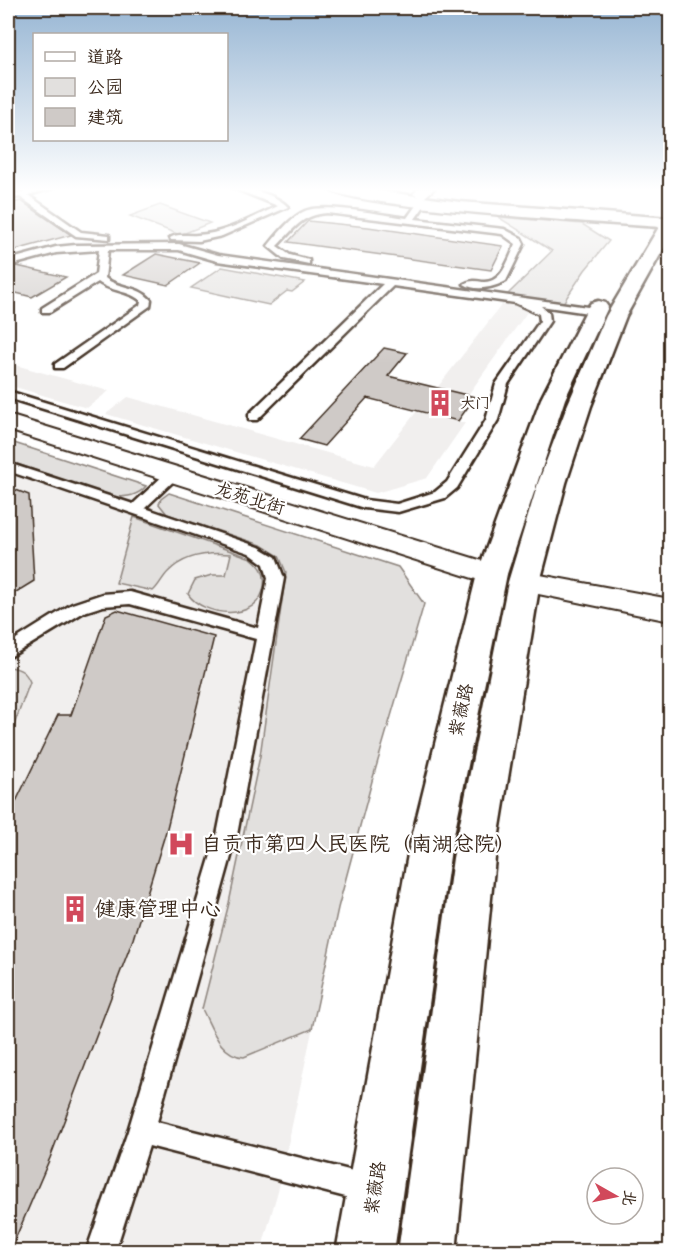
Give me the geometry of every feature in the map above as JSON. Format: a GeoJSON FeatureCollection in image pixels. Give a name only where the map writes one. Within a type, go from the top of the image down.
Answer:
{"type":"FeatureCollection","features":[{"type":"Feature","properties":{"kind":"main road","name":"紫薇路"},"geometry":{"type":"LineString","coordinates":[[365,1251],[430,849],[508,578],[553,399],[595,311],[643,247]]}},
{"type":"Feature","properties":{"kind":"main road","name":"紫薇路"},"geometry":{"type":"LineString","coordinates":[[427,1251],[508,578],[552,483],[579,406],[616,316],[651,247]]}},
{"type":"Feature","properties":{"kind":"street","name":"龙苑北街"},"geometry":{"type":"LineString","coordinates":[[8,422],[508,578],[670,610]]}},
{"type":"Feature","properties":{"kind":"lane"},"geometry":{"type":"LineString","coordinates":[[273,247],[287,257],[297,260],[483,286],[496,284],[503,279],[519,247]]}},
{"type":"Feature","properties":{"kind":"lane"},"geometry":{"type":"LineString","coordinates":[[59,366],[143,309],[146,300],[141,294],[102,282],[99,276],[104,248]]}},
{"type":"Feature","properties":{"kind":"lane"},"geometry":{"type":"LineString","coordinates":[[8,263],[63,249],[186,248],[217,258],[595,311]]}},
{"type":"Feature","properties":{"kind":"lane"},"geometry":{"type":"LineString","coordinates":[[46,310],[99,276]]}},
{"type":"Feature","properties":{"kind":"lane"},"geometry":{"type":"LineString","coordinates":[[253,417],[391,282]]}},
{"type":"Feature","properties":{"kind":"lane"},"geometry":{"type":"LineString","coordinates":[[73,294],[93,288],[116,287]]}},
{"type":"Feature","properties":{"kind":"lane"},"geometry":{"type":"LineString","coordinates":[[8,394],[364,504],[398,508],[431,499],[446,490],[488,428],[502,384],[545,321],[540,309],[519,301]]}},
{"type":"Feature","properties":{"kind":"lane"},"geometry":{"type":"LineString","coordinates":[[8,467],[254,550],[271,561],[276,578],[227,835],[141,1131],[100,1251]]}},
{"type":"Feature","properties":{"kind":"lane"},"geometry":{"type":"LineString","coordinates":[[135,510],[173,474]]}},
{"type":"Feature","properties":{"kind":"lane"},"geometry":{"type":"LineString","coordinates":[[8,652],[78,608],[117,597],[141,601],[266,636]]}},
{"type":"Feature","properties":{"kind":"lane"},"geometry":{"type":"LineString","coordinates":[[141,1131],[374,1191]]}},
{"type":"Feature","properties":{"kind":"shaded area"},"geometry":{"type":"Polygon","coordinates":[[[503,303],[530,308],[468,395],[437,388],[503,303]]]}},
{"type":"Feature","properties":{"kind":"shaded area"},"geometry":{"type":"Polygon","coordinates":[[[8,363],[109,391],[87,408],[8,385],[8,363]]]}},
{"type":"Feature","properties":{"kind":"shaded area"},"geometry":{"type":"Polygon","coordinates":[[[128,397],[374,466],[417,411],[465,423],[427,478],[376,493],[106,414],[128,397]]]}},
{"type":"Feature","properties":{"kind":"shaded area","name":"自贡市第四人民医院（南湖总院）"},"geometry":{"type":"Polygon","coordinates":[[[8,441],[398,567],[424,604],[372,781],[338,908],[279,1187],[261,1251],[8,1252],[8,441]]]}},
{"type":"Feature","properties":{"kind":"green space"},"geometry":{"type":"Polygon","coordinates":[[[545,247],[604,247],[563,303],[506,296],[552,251],[545,247]]]}},
{"type":"Feature","properties":{"kind":"green space"},"geometry":{"type":"Polygon","coordinates":[[[222,267],[305,282],[292,292],[287,291],[269,305],[191,288],[222,267]]]}},
{"type":"Feature","properties":{"kind":"green space"},"geometry":{"type":"Polygon","coordinates":[[[8,441],[146,486],[132,495],[114,497],[8,461],[8,441]]]}},
{"type":"Feature","properties":{"kind":"green space"},"geometry":{"type":"Polygon","coordinates":[[[169,493],[398,567],[424,604],[372,781],[338,908],[312,1029],[244,1057],[229,1052],[223,1046],[202,1009],[229,903],[260,756],[286,572],[279,556],[261,545],[167,514],[159,504],[161,499],[169,493]]]}},
{"type":"Feature","properties":{"kind":"green space"},"geometry":{"type":"Polygon","coordinates":[[[134,517],[251,558],[263,574],[264,586],[260,598],[252,606],[242,611],[230,612],[206,608],[195,602],[188,594],[195,580],[212,575],[226,575],[231,554],[206,554],[189,558],[174,566],[153,591],[116,583],[134,517]]]}},
{"type":"Feature","properties":{"kind":"green space"},"geometry":{"type":"Polygon","coordinates":[[[8,668],[23,672],[30,682],[8,741],[8,668]]]}},
{"type":"Feature","properties":{"kind":"building"},"geometry":{"type":"Polygon","coordinates":[[[8,247],[27,247],[8,252],[8,247]]]}},
{"type":"Feature","properties":{"kind":"building"},"geometry":{"type":"Polygon","coordinates":[[[322,247],[503,247],[491,270],[322,247]]]}},
{"type":"Feature","properties":{"kind":"building"},"geometry":{"type":"Polygon","coordinates":[[[156,254],[200,263],[168,285],[123,275],[156,254]]]}},
{"type":"Feature","properties":{"kind":"building"},"geometry":{"type":"Polygon","coordinates":[[[17,266],[66,277],[32,297],[8,291],[8,268],[17,266]]]}},
{"type":"Feature","properties":{"kind":"building"},"geometry":{"type":"Polygon","coordinates":[[[384,348],[407,353],[388,376],[475,397],[458,421],[367,398],[324,446],[299,439],[384,348]]]}},
{"type":"Feature","properties":{"kind":"building"},"geometry":{"type":"Polygon","coordinates":[[[8,487],[29,495],[34,581],[8,597],[8,487]]]}},
{"type":"Feature","properties":{"kind":"building","name":"健康管理中心"},"geometry":{"type":"Polygon","coordinates":[[[117,610],[214,637],[167,828],[133,939],[50,1158],[10,1251],[8,1251],[8,818],[58,715],[71,715],[106,615],[117,610]]]}},
{"type":"Feature","properties":{"kind":"place","name":"大门"},"geometry":{"type":"Point","coordinates":[440,403]}},
{"type":"Feature","properties":{"kind":"place","name":"自贡市第四人民医院（南湖总院）"},"geometry":{"type":"Point","coordinates":[181,844]}},
{"type":"Feature","properties":{"kind":"place","name":"健康管理中心"},"geometry":{"type":"Point","coordinates":[75,909]}}]}
